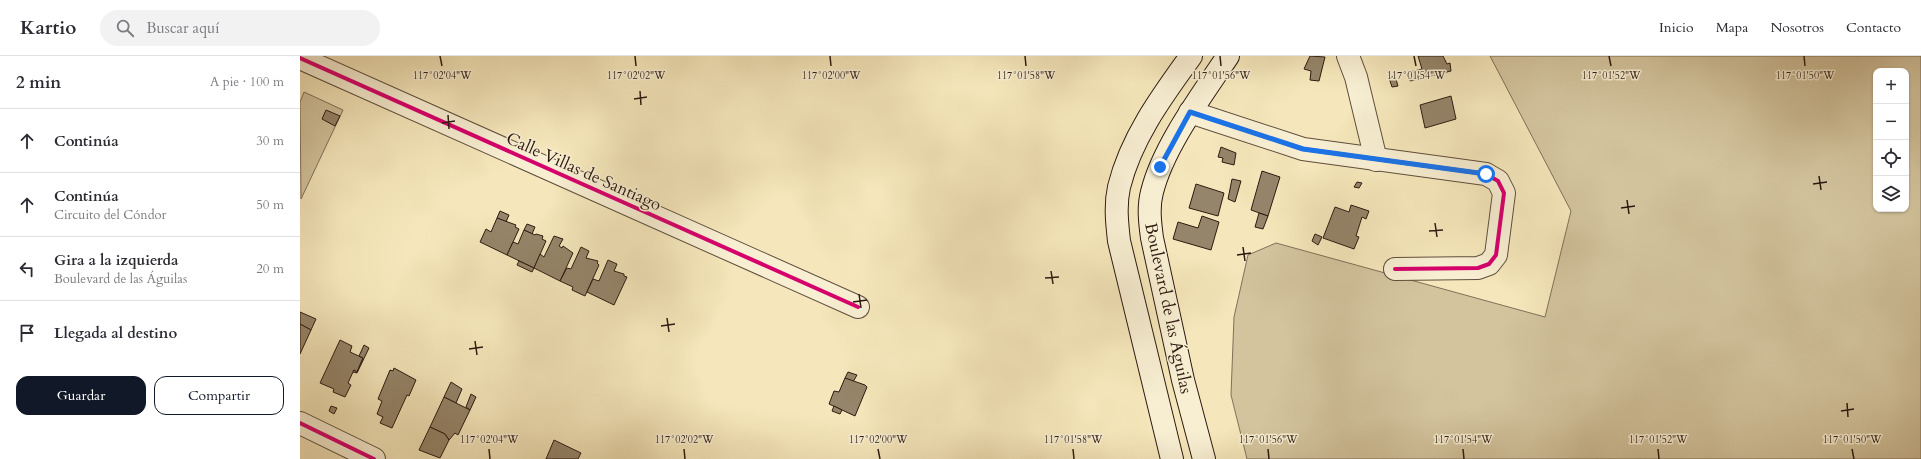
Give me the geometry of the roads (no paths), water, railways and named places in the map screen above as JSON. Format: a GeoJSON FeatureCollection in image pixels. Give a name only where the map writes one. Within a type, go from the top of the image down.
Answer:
{"type":"FeatureCollection","features":[{"type":"Feature","properties":{"kind":"street","name":"Boulevard de las Águilas"},"geometry":{"type":"LineString","coordinates":[[1172,459],[1119,242],[1116,214],[1119,187],[1136,142],[1158,103],[1191,56]]}},
{"type":"Feature","properties":{"kind":"street","name":"Boulevard de las Águilas"},"geometry":{"type":"LineString","coordinates":[[1204,459],[1183,380],[1152,238],[1149,216],[1151,193],[1160,167],[1190,112],[1228,56]]}},
{"type":"Feature","properties":{"kind":"street"},"geometry":{"type":"LineString","coordinates":[[1348,56],[1356,77],[1376,160]]}},
{"type":"Feature","properties":{"kind":"street","name":"Calle Villas de Santiago"},"geometry":{"type":"LineString","coordinates":[[308,59],[858,307]]}},
{"type":"Feature","properties":{"kind":"street"},"geometry":{"type":"LineString","coordinates":[[1190,112],[1303,149],[1486,174],[1498,181],[1504,193],[1496,255],[1489,264],[1478,268],[1395,269]]}},
{"type":"Feature","properties":{"kind":"street"},"geometry":{"type":"LineString","coordinates":[[300,423],[364,457]]}}]}
